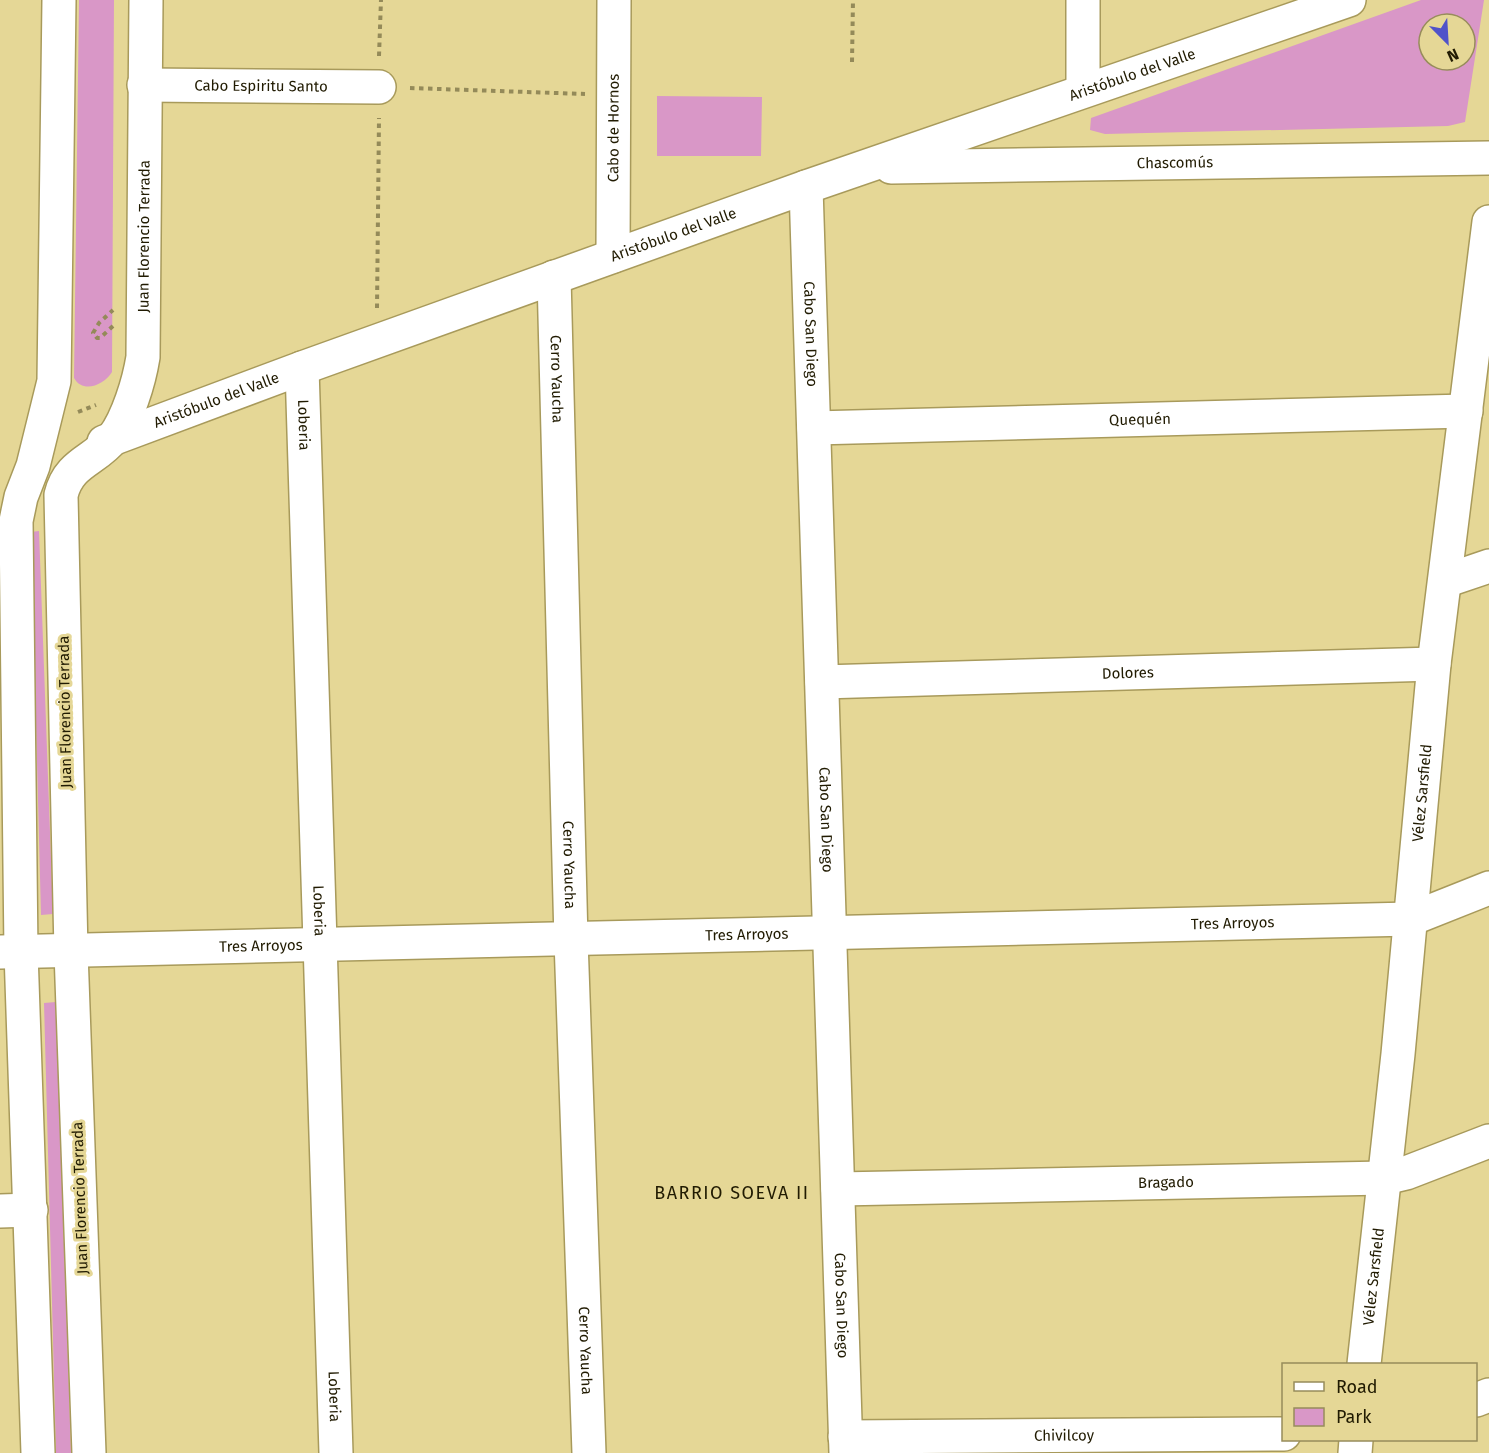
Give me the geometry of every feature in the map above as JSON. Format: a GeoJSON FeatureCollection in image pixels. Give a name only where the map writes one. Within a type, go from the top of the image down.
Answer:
{"type":"FeatureCollection","features":[{"type":"Feature","properties":{"kind":"street"},"geometry":{"type":"LineString","coordinates":[[38,1453],[15,1210],[11,952],[16,521],[21,497],[33,466],[54,381],[59,0]]}},
{"type":"Feature","properties":{"kind":"street","name":"Juan Florencio Terrada"},"geometry":{"type":"LineString","coordinates":[[89,1453],[71,952],[61,495],[64,484],[72,472],[112,439],[135,394],[143,357],[146,0]]}},
{"type":"Feature","properties":{"kind":"street","name":"Cabo de Hornos"},"geometry":{"type":"LineString","coordinates":[[613,256],[614,0]]}},
{"type":"Feature","properties":{"kind":"street"},"geometry":{"type":"LineString","coordinates":[[1083,0],[1083,90]]}},
{"type":"Feature","properties":{"kind":"street","name":"Aristóbulo del Valle"},"geometry":{"type":"LineString","coordinates":[[0,478],[861,167],[1348,0]]}},
{"type":"Feature","properties":{"kind":"street","name":"Cabo Espiritu Santo"},"geometry":{"type":"LineString","coordinates":[[144,85],[379,87]]}},
{"type":"Feature","properties":{"kind":"street","name":"Chascomús"},"geometry":{"type":"LineString","coordinates":[[861,167],[1489,158]]}},
{"type":"Feature","properties":{"kind":"street","name":"Cabo San Diego"},"geometry":{"type":"LineString","coordinates":[[806,187],[846,1445]]}},
{"type":"Feature","properties":{"kind":"street","name":"Vélez Sarsfield"},"geometry":{"type":"LineString","coordinates":[[1364,1363],[1411,919],[1434,664],[1489,222]]}},
{"type":"Feature","properties":{"kind":"street","name":"Cerro Yaucha"},"geometry":{"type":"LineString","coordinates":[[554,277],[589,1453]]}},
{"type":"Feature","properties":{"kind":"street","name":"Loberia"},"geometry":{"type":"LineString","coordinates":[[302,368],[336,1453]]}},
{"type":"Feature","properties":{"kind":"street","name":"Quequén"},"geometry":{"type":"LineString","coordinates":[[814,428],[1466,411]]}},
{"type":"Feature","properties":{"kind":"street"},"geometry":{"type":"LineString","coordinates":[[1445,581],[1489,566]]}},
{"type":"Feature","properties":{"kind":"street","name":"Dolores"},"geometry":{"type":"LineString","coordinates":[[822,682],[1434,664]]}},
{"type":"Feature","properties":{"kind":"street","name":"Tres Arroyos"},"geometry":{"type":"LineString","coordinates":[[11,952],[1411,919],[1489,888]]}},
{"type":"Feature","properties":{"kind":"street","name":"Bragado"},"geometry":{"type":"LineString","coordinates":[[838,1189],[1385,1178],[1406,1173],[1489,1141]]}},
{"type":"Feature","properties":{"kind":"street","name":"Chivilcoy"},"geometry":{"type":"LineString","coordinates":[[846,1445],[1282,1434]]}},
{"type":"Feature","properties":{"kind":"path"},"geometry":{"type":"LineString","coordinates":[[376,341],[381,0]]}},
{"type":"Feature","properties":{"kind":"path"},"geometry":{"type":"LineString","coordinates":[[852,62],[853,0]]}},
{"type":"Feature","properties":{"kind":"path"},"geometry":{"type":"LineString","coordinates":[[379,87],[613,95]]}},
{"type":"Feature","properties":{"kind":"path"},"geometry":{"type":"LineString","coordinates":[[116,309],[117,318],[114,325],[104,337],[97,338],[93,333],[94,329],[116,309]]}},
{"type":"Feature","properties":{"kind":"green space"},"geometry":{"type":"Polygon","coordinates":[[[79,0],[114,0],[112,372],[104,381],[88,387],[78,383],[74,378],[79,0]]]}},
{"type":"Feature","properties":{"kind":"green space"},"geometry":{"type":"Polygon","coordinates":[[[1421,0],[1484,0],[1477,45],[1477,12],[1417,12],[1417,72],[1473,72],[1465,122],[1448,126],[1105,134],[1090,130],[1091,118],[1421,0]]]}},
{"type":"Feature","properties":{"kind":"green space"},"geometry":{"type":"Polygon","coordinates":[[[657,96],[762,97],[761,156],[657,156],[657,96]]]}},
{"type":"Feature","properties":{"kind":"green space"},"geometry":{"type":"Polygon","coordinates":[[[39,531],[53,914],[41,915],[31,532],[39,531]]]}},
{"type":"Feature","properties":{"kind":"green space"},"geometry":{"type":"Polygon","coordinates":[[[56,1002],[71,1453],[56,1453],[44,1003],[56,1002]]]}},
{"type":"Feature","properties":{"kind":"district","name":"BARRIO SOEVA II"},"geometry":{"type":"Point","coordinates":[732,1193]}}]}
